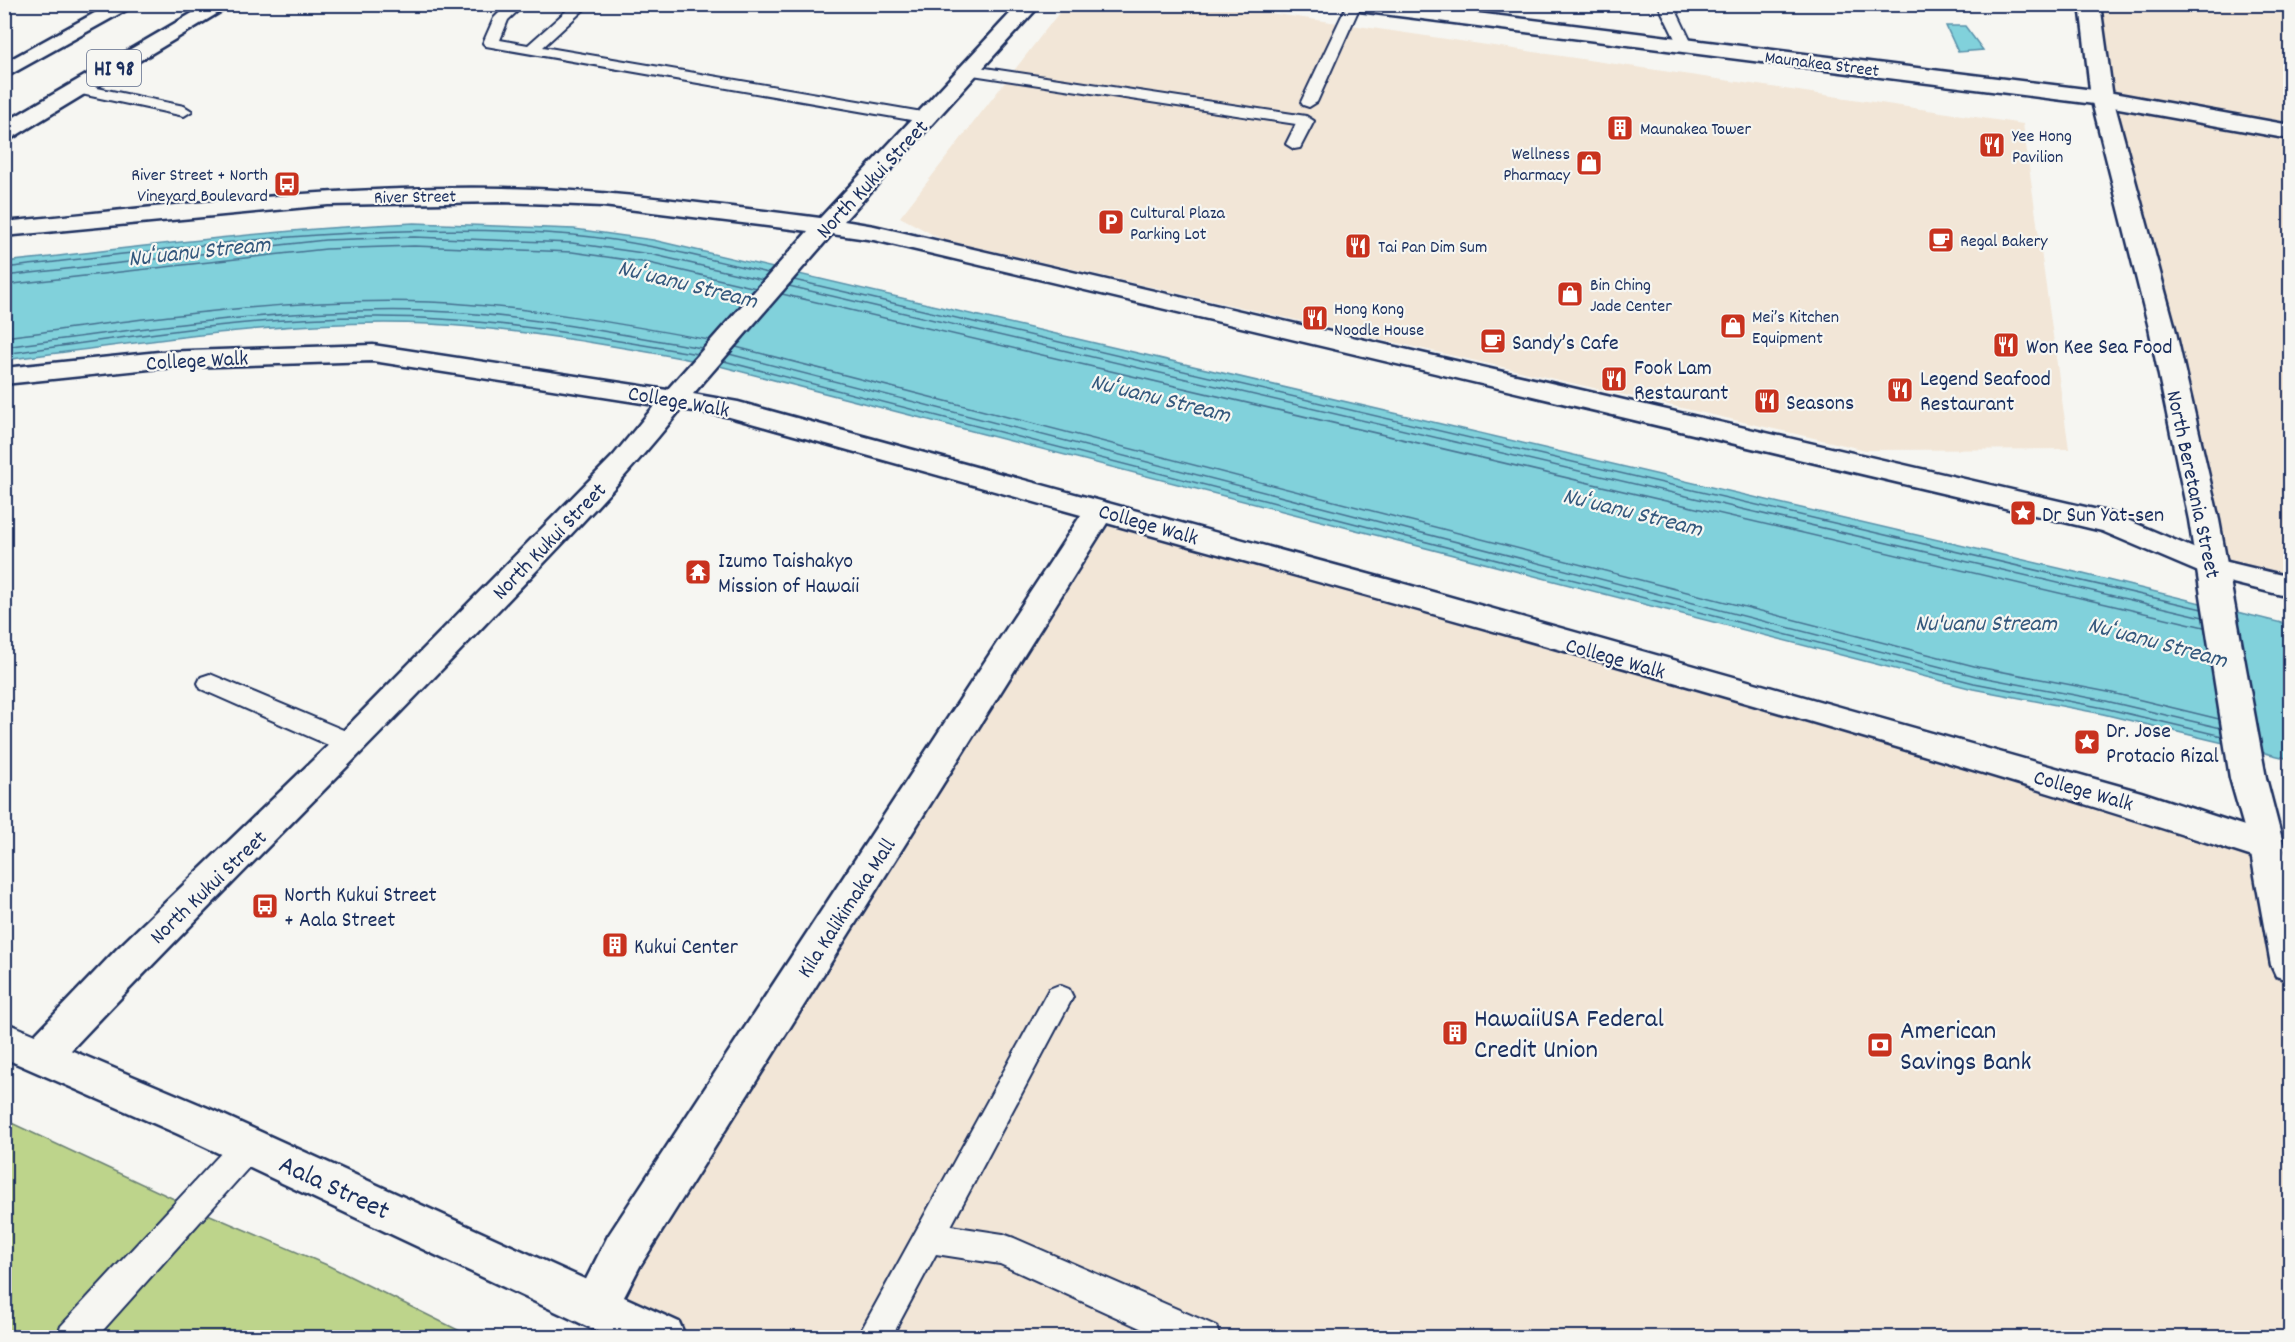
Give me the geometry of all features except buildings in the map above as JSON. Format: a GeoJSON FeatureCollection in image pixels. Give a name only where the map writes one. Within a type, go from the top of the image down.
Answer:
{"type":"FeatureCollection","features":[{"type":"Feature","properties":{"kind":"street","name":"HI 98"},"geometry":{"type":"LineString","coordinates":[[4,72],[127,4]]}},
{"type":"Feature","properties":{"kind":"street","name":"HI 98"},"geometry":{"type":"LineString","coordinates":[[4,133],[223,4]]}},
{"type":"Feature","properties":{"kind":"street","name":"North Kukui Street"},"geometry":{"type":"LineString","coordinates":[[23,1047],[131,960],[351,744],[624,461],[704,362],[790,264],[972,71],[1031,4]]}},
{"type":"Feature","properties":{"kind":"street","name":"North Beretania Street"},"geometry":{"type":"LineString","coordinates":[[2090,4],[2102,98],[2162,328],[2215,569],[2218,602],[2248,778],[2268,848],[2290,965]]}},
{"type":"Feature","properties":{"kind":"street","name":"Maunakea Street"},"geometry":{"type":"LineString","coordinates":[[1353,5],[1377,6],[2102,98],[2290,132]]}},
{"type":"Feature","properties":{"kind":"street","name":"River Street"},"geometry":{"type":"LineString","coordinates":[[4,229],[328,198],[502,195],[603,199],[874,233],[2111,523],[2215,569]]}},
{"type":"Feature","properties":{"kind":"street","name":"College Walk"},"geometry":{"type":"LineString","coordinates":[[4,376],[159,360],[373,353],[677,398],[728,408],[1100,510],[2141,806],[2268,848]]}},
{"type":"Feature","properties":{"kind":"street","name":"Kila Kalikimaka Mall"},"geometry":{"type":"LineString","coordinates":[[595,1307],[624,1251],[1100,510]]}},
{"type":"Feature","properties":{"kind":"street"},"geometry":{"type":"LineString","coordinates":[[2215,569],[2290,587]]}},
{"type":"Feature","properties":{"kind":"street","name":"Aala Street"},"geometry":{"type":"LineString","coordinates":[[23,1047],[107,1086],[248,1146],[663,1338]]}},
{"type":"Feature","properties":{"kind":"lane"},"geometry":{"type":"LineString","coordinates":[[518,4],[501,18],[491,43],[928,118]]}},
{"type":"Feature","properties":{"kind":"lane"},"geometry":{"type":"LineString","coordinates":[[531,50],[583,4]]}},
{"type":"Feature","properties":{"kind":"lane"},"geometry":{"type":"LineString","coordinates":[[1665,4],[1685,46]]}},
{"type":"Feature","properties":{"kind":"lane"},"geometry":{"type":"LineString","coordinates":[[1310,102],[1353,5]]}},
{"type":"Feature","properties":{"kind":"lane"},"geometry":{"type":"LineString","coordinates":[[972,71],[1306,121],[1294,144]]}},
{"type":"Feature","properties":{"kind":"lane"},"geometry":{"type":"LineString","coordinates":[[78,89],[184,111]]}},
{"type":"Feature","properties":{"kind":"lane"},"geometry":{"type":"LineString","coordinates":[[210,684],[351,744]]}},
{"type":"Feature","properties":{"kind":"lane"},"geometry":{"type":"LineString","coordinates":[[873,1338],[1059,997]]}},
{"type":"Feature","properties":{"kind":"lane"},"geometry":{"type":"LineString","coordinates":[[73,1338],[248,1146]]}},
{"type":"Feature","properties":{"kind":"lane"},"geometry":{"type":"LineString","coordinates":[[927,1238],[1003,1249],[1204,1338]]}},
{"type":"Feature","properties":{"kind":"shaded area"},"geometry":{"type":"Polygon","coordinates":[[[1065,5],[1215,5],[2023,124],[2069,449],[1866,450],[941,239],[900,217],[1065,5]]]}},
{"type":"Feature","properties":{"kind":"shaded area"},"geometry":{"type":"Polygon","coordinates":[[[2087,5],[2290,5],[2290,587],[2215,569],[2087,5]]]}},
{"type":"Feature","properties":{"kind":"shaded area"},"geometry":{"type":"Polygon","coordinates":[[[1100,510],[2268,848],[2290,965],[2290,1337],[662,1338],[595,1307],[1100,510]]]}},
{"type":"Feature","properties":{"kind":"green space"},"geometry":{"type":"Polygon","coordinates":[[[5,1120],[189,1206],[327,1265],[472,1337],[5,1338],[5,1120]]]}},
{"type":"Feature","properties":{"kind":"water"},"geometry":{"type":"Polygon","coordinates":[[[1946,26],[1965,26],[1983,50],[1958,52],[1946,26]]]}},
{"type":"Feature","properties":{"kind":"water","name":"Nu'uanu Stream"},"geometry":{"type":"Polygon","coordinates":[[[414,223],[574,229],[653,240],[2071,571],[2290,625],[2290,759],[2103,714],[1973,689],[704,362],[670,356],[567,339],[464,326],[376,323],[216,333],[5,360],[4,262],[260,234],[414,223]]]}},
{"type":"Feature","properties":{"kind":"place","name":"Maunakea Tower"},"geometry":{"type":"Point","coordinates":[1620,128]}},
{"type":"Feature","properties":{"kind":"place","name":"Yee Hong Pavilion"},"geometry":{"type":"Point","coordinates":[1992,145]}},
{"type":"Feature","properties":{"kind":"place","name":"Wellness Pharmacy"},"geometry":{"type":"Point","coordinates":[1589,163]}},
{"type":"Feature","properties":{"kind":"place","name":"River Street + North Vineyard Boulevard"},"geometry":{"type":"Point","coordinates":[287,184]}},
{"type":"Feature","properties":{"kind":"place","name":"Cultural Plaza Parking Lot"},"geometry":{"type":"Point","coordinates":[1111,222]}},
{"type":"Feature","properties":{"kind":"place","name":"Regal Bakery"},"geometry":{"type":"Point","coordinates":[1941,240]}},
{"type":"Feature","properties":{"kind":"place","name":"Tai Pan Dim Sum"},"geometry":{"type":"Point","coordinates":[1358,246]}},
{"type":"Feature","properties":{"kind":"place","name":"Bin Ching Jade Center"},"geometry":{"type":"Point","coordinates":[1570,294]}},
{"type":"Feature","properties":{"kind":"place","name":"Hong Kong Noodle House"},"geometry":{"type":"Point","coordinates":[1315,318]}},
{"type":"Feature","properties":{"kind":"place","name":"Mei’s Kitchen Equipment"},"geometry":{"type":"Point","coordinates":[1733,326]}},
{"type":"Feature","properties":{"kind":"place","name":"Sandy’s Cafe"},"geometry":{"type":"Point","coordinates":[1493,341]}},
{"type":"Feature","properties":{"kind":"place","name":"Won Kee Sea Food"},"geometry":{"type":"Point","coordinates":[2006,345]}},
{"type":"Feature","properties":{"kind":"place","name":"Fook Lam Restaurant"},"geometry":{"type":"Point","coordinates":[1614,379]}},
{"type":"Feature","properties":{"kind":"place","name":"Legend Seafood Restaurant"},"geometry":{"type":"Point","coordinates":[1900,390]}},
{"type":"Feature","properties":{"kind":"place","name":"Seasons"},"geometry":{"type":"Point","coordinates":[1767,401]}},
{"type":"Feature","properties":{"kind":"place","name":"Dr Sun Yat-sen"},"geometry":{"type":"Point","coordinates":[2023,513]}},
{"type":"Feature","properties":{"kind":"place","name":"Izumo Taishakyo Mission of Hawaii"},"geometry":{"type":"Point","coordinates":[698,572]}},
{"type":"Feature","properties":{"kind":"place","name":"Dr. Jose Protacio Rizal"},"geometry":{"type":"Point","coordinates":[2087,742]}},
{"type":"Feature","properties":{"kind":"place","name":"North Kukui Street + Aala Street"},"geometry":{"type":"Point","coordinates":[265,906]}},
{"type":"Feature","properties":{"kind":"place","name":"Kukui Center"},"geometry":{"type":"Point","coordinates":[615,945]}},
{"type":"Feature","properties":{"kind":"place","name":"HawaiiUSA Federal Credit Union"},"geometry":{"type":"Point","coordinates":[1455,1033]}},
{"type":"Feature","properties":{"kind":"place","name":"American Savings Bank"},"geometry":{"type":"Point","coordinates":[1880,1045]}},
{"type":"Feature","properties":{"kind":"water label","name":"Nuʻuanu Stream"},"geometry":{"type":"Point","coordinates":[199,250]}},
{"type":"Feature","properties":{"kind":"water label","name":"Nuʻuanu Stream"},"geometry":{"type":"Point","coordinates":[688,283]}},
{"type":"Feature","properties":{"kind":"water label","name":"Nuʻuanu Stream"},"geometry":{"type":"Point","coordinates":[1161,397]}},
{"type":"Feature","properties":{"kind":"water label","name":"Nuʻuanu Stream"},"geometry":{"type":"Point","coordinates":[1633,511]}},
{"type":"Feature","properties":{"kind":"water label","name":"Nuʻuanu Stream"},"geometry":{"type":"Point","coordinates":[2158,641]}}]}
